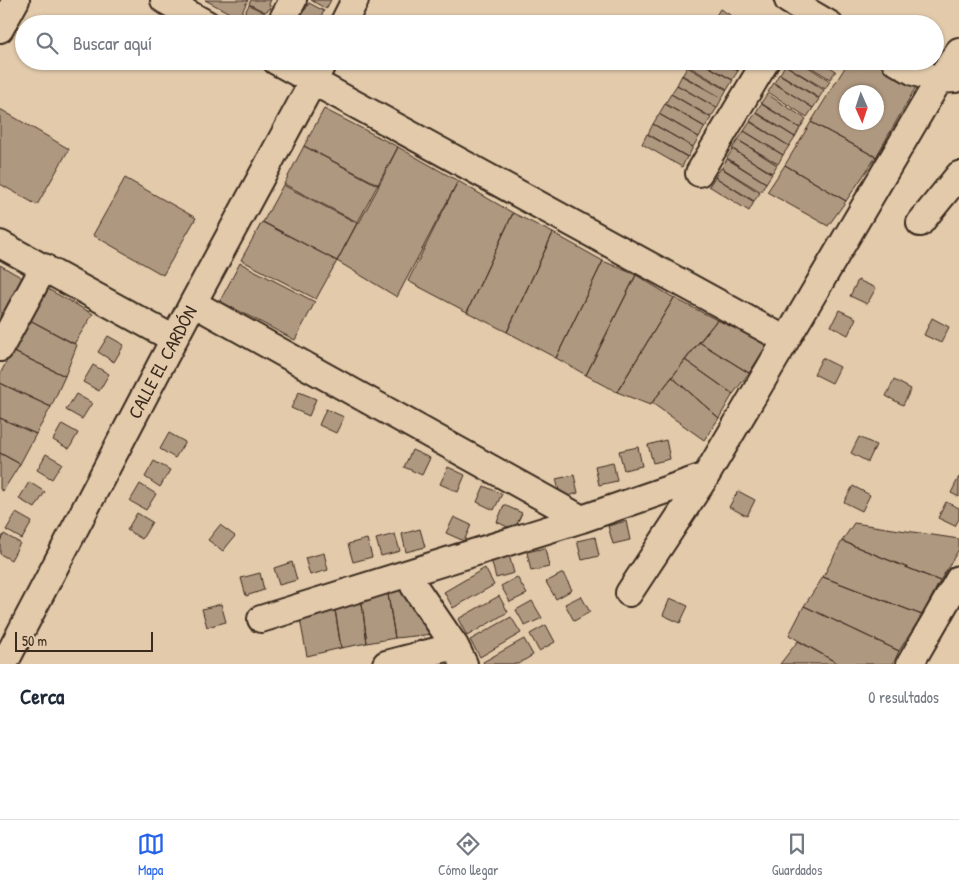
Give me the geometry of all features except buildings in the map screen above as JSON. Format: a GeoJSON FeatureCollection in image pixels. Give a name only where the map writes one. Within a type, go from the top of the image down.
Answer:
{"type":"FeatureCollection","features":[{"type":"Feature","properties":{"kind":"street"},"geometry":{"type":"LineString","coordinates":[[0,29],[16,0]]}},
{"type":"Feature","properties":{"kind":"street"},"geometry":{"type":"LineString","coordinates":[[164,0],[191,15]]}},
{"type":"Feature","properties":{"kind":"street"},"geometry":{"type":"LineString","coordinates":[[285,15],[293,0]]}},
{"type":"Feature","properties":{"kind":"street"},"geometry":{"type":"LineString","coordinates":[[348,15],[355,0]]}},
{"type":"Feature","properties":{"kind":"street"},"geometry":{"type":"LineString","coordinates":[[788,0],[814,15]]}},
{"type":"Feature","properties":{"kind":"street"},"geometry":{"type":"LineString","coordinates":[[629,593],[706,476],[786,340],[949,79],[959,51]]}},
{"type":"Feature","properties":{"kind":"street"},"geometry":{"type":"LineString","coordinates":[[699,173],[761,70]]}},
{"type":"Feature","properties":{"kind":"street"},"geometry":{"type":"LineString","coordinates":[[911,70],[949,79]]}},
{"type":"Feature","properties":{"kind":"street"},"geometry":{"type":"LineString","coordinates":[[319,71],[786,340]]}},
{"type":"Feature","properties":{"kind":"street","name":"CALLE EL CARDÓN"},"geometry":{"type":"LineString","coordinates":[[4,664],[193,303],[319,71]]}},
{"type":"Feature","properties":{"kind":"street"},"geometry":{"type":"LineString","coordinates":[[920,223],[959,175]]}},
{"type":"Feature","properties":{"kind":"street"},"geometry":{"type":"LineString","coordinates":[[0,244],[44,266],[174,339]]}},
{"type":"Feature","properties":{"kind":"street"},"geometry":{"type":"LineString","coordinates":[[0,348],[44,266]]}},
{"type":"Feature","properties":{"kind":"street"},"geometry":{"type":"LineString","coordinates":[[193,303],[582,519]]}},
{"type":"Feature","properties":{"kind":"street"},"geometry":{"type":"LineString","coordinates":[[261,619],[582,519],[706,476]]}},
{"type":"Feature","properties":{"kind":"street"},"geometry":{"type":"LineString","coordinates":[[910,664],[959,579]]}},
{"type":"Feature","properties":{"kind":"street"},"geometry":{"type":"LineString","coordinates":[[386,664],[460,655],[414,586]]}}]}
